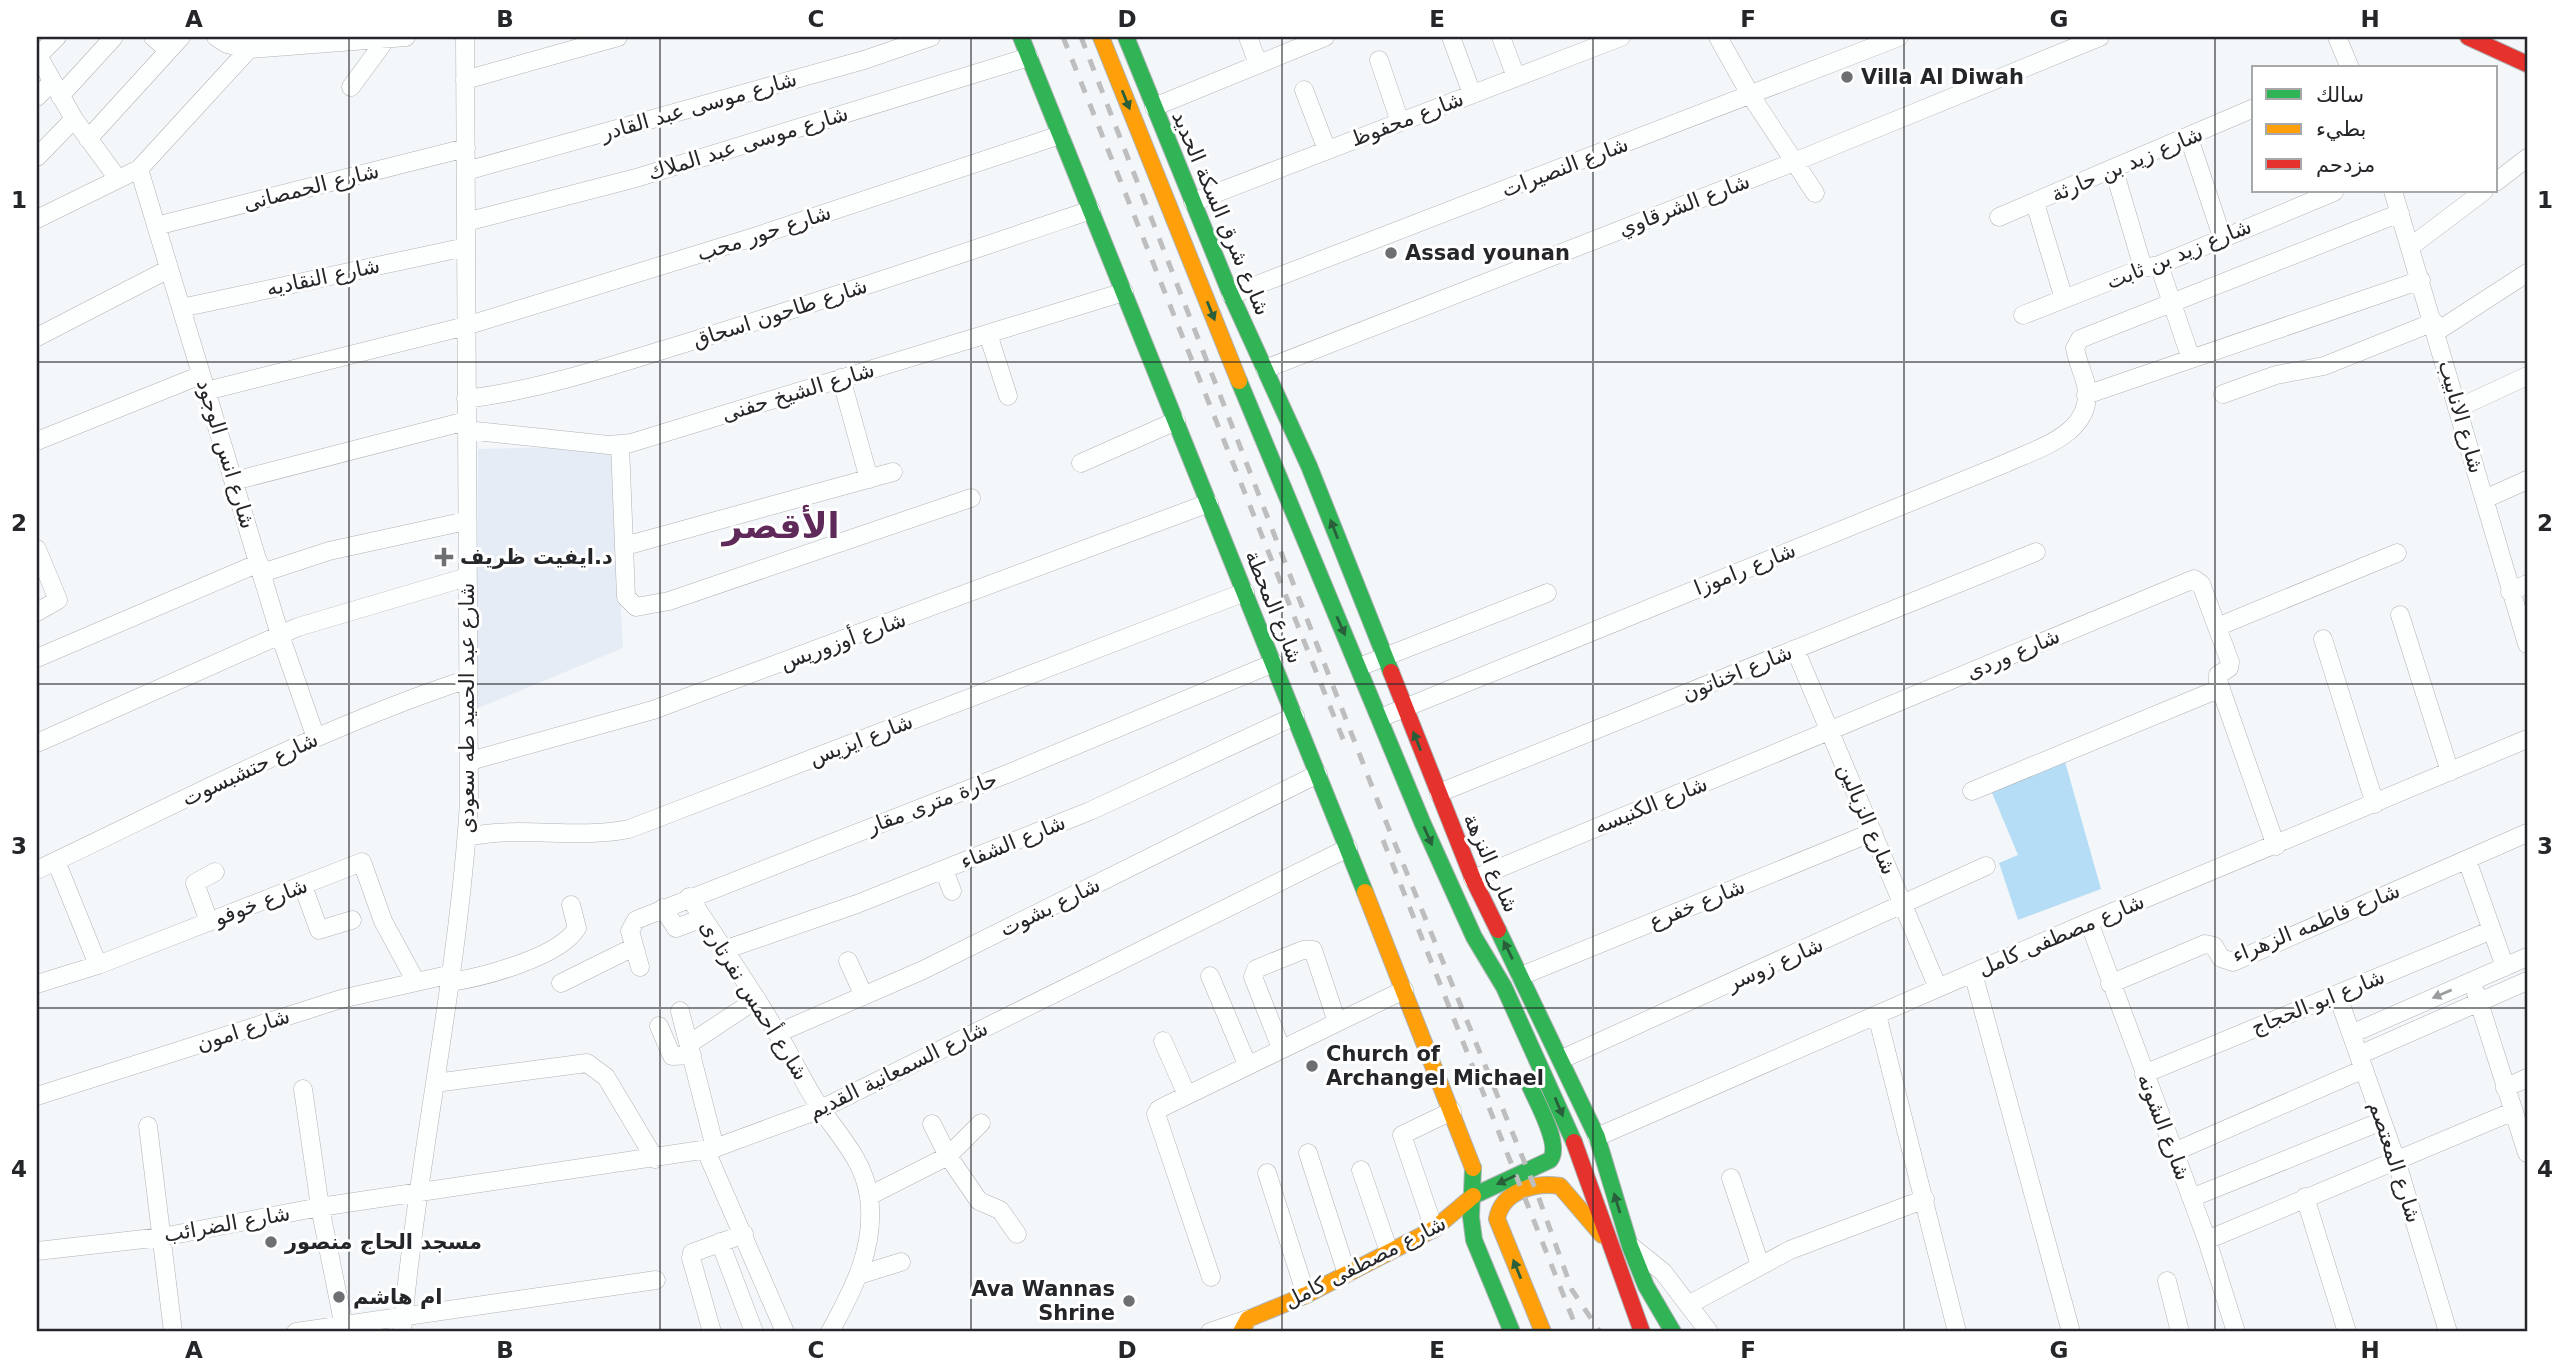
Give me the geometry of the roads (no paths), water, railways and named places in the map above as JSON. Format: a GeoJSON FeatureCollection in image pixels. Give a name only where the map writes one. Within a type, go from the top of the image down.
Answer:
{"type":"FeatureCollection","features":[{"type":"Feature","properties":{"kind":"main road","name":"شارع المحطة"},"geometry":{"type":"LineString","coordinates":[[1021,37],[1475,1169],[1474,1238],[1512,1332]]}},
{"type":"Feature","properties":{"kind":"main road","name":"شارع النزهة"},"geometry":{"type":"LineString","coordinates":[[1101,37],[1284,496],[1474,937],[1504,987],[1621,1247],[1673,1332]]}},
{"type":"Feature","properties":{"kind":"main road","name":"شارع شرق السكة الحديد"},"geometry":{"type":"LineString","coordinates":[[1126,37],[1231,295],[1282,404]]}},
{"type":"Feature","properties":{"kind":"main road"},"geometry":{"type":"LineString","coordinates":[[2468,37],[2527,64]]}},
{"type":"Feature","properties":{"kind":"main road","name":"شارع النزهة"},"geometry":{"type":"LineString","coordinates":[[1282,404],[1473,879],[1562,1059],[1597,1137],[1621,1247],[1631,1309],[1642,1332]]}},
{"type":"Feature","properties":{"kind":"main road"},"geometry":{"type":"LineString","coordinates":[[1282,404],[1284,496]]}},
{"type":"Feature","properties":{"kind":"main road","name":"شارع مصطفى كامل"},"geometry":{"type":"LineString","coordinates":[[1245,1326],[1434,1229],[1448,1220],[1473,1196],[1550,1160],[1556,1148],[1492,995],[1474,937]]}},
{"type":"Feature","properties":{"kind":"main road"},"geometry":{"type":"LineString","coordinates":[[1543,1332],[1497,1219],[1500,1204],[1506,1198],[1543,1184],[1560,1186],[1621,1247]]}},
{"type":"Feature","properties":{"kind":"street"},"geometry":{"type":"LineString","coordinates":[[57,37],[37,55],[74,120],[118,179]]}},
{"type":"Feature","properties":{"kind":"street"},"geometry":{"type":"LineString","coordinates":[[37,97],[56,89],[114,37]]}},
{"type":"Feature","properties":{"kind":"street"},"geometry":{"type":"LineString","coordinates":[[88,139],[175,43],[153,37]]}},
{"type":"Feature","properties":{"kind":"street"},"geometry":{"type":"LineString","coordinates":[[216,37],[227,44],[406,37]]}},
{"type":"Feature","properties":{"kind":"street","name":"شارع عبد الحميد طه سعودى"},"geometry":{"type":"LineString","coordinates":[[403,1325],[417,1194],[451,978],[467,837],[470,761],[466,521],[465,37]]}},
{"type":"Feature","properties":{"kind":"street"},"geometry":{"type":"LineString","coordinates":[[465,80],[618,37]]}},
{"type":"Feature","properties":{"kind":"street","name":"شارع موسى عبد القادر"},"geometry":{"type":"LineString","coordinates":[[466,171],[864,60],[931,37]]}},
{"type":"Feature","properties":{"kind":"street"},"geometry":{"type":"LineString","coordinates":[[1248,37],[1258,64]]}},
{"type":"Feature","properties":{"kind":"street"},"geometry":{"type":"LineString","coordinates":[[1154,107],[1325,37]]}},
{"type":"Feature","properties":{"kind":"street"},"geometry":{"type":"LineString","coordinates":[[1451,37],[1472,94]]}},
{"type":"Feature","properties":{"kind":"street"},"geometry":{"type":"LineString","coordinates":[[1501,37],[1516,77]]}},
{"type":"Feature","properties":{"kind":"street","name":"شارع محفوظ"},"geometry":{"type":"LineString","coordinates":[[1193,202],[1621,37]]}},
{"type":"Feature","properties":{"kind":"street"},"geometry":{"type":"LineString","coordinates":[[1718,37],[1751,96],[1815,193]]}},
{"type":"Feature","properties":{"kind":"street","name":"شارع النصيرات"},"geometry":{"type":"LineString","coordinates":[[1231,295],[1899,37]]}},
{"type":"Feature","properties":{"kind":"street","name":"شارع الشرقاوي"},"geometry":{"type":"LineString","coordinates":[[1265,369],[1794,162],[2101,37]]}},
{"type":"Feature","properties":{"kind":"street"},"geometry":{"type":"LineString","coordinates":[[2337,37],[2344,66]]}},
{"type":"Feature","properties":{"kind":"street"},"geometry":{"type":"LineString","coordinates":[[351,87],[387,38]]}},
{"type":"Feature","properties":{"kind":"street"},"geometry":{"type":"LineString","coordinates":[[37,219],[139,169],[254,43]]}},
{"type":"Feature","properties":{"kind":"street","name":"شارع موسى عبد الملاك"},"geometry":{"type":"LineString","coordinates":[[466,222],[636,178],[1029,57]]}},
{"type":"Feature","properties":{"kind":"street"},"geometry":{"type":"LineString","coordinates":[[2498,66],[2511,57]]}},
{"type":"Feature","properties":{"kind":"street"},"geometry":{"type":"LineString","coordinates":[[1379,60],[1400,122]]}},
{"type":"Feature","properties":{"kind":"street"},"geometry":{"type":"LineString","coordinates":[[1304,90],[1327,150]]}},
{"type":"Feature","properties":{"kind":"street","name":"شارع زيد بن حارثة"},"geometry":{"type":"LineString","coordinates":[[1999,217],[2252,109]]}},
{"type":"Feature","properties":{"kind":"street"},"geometry":{"type":"LineString","coordinates":[[37,157],[74,120]]}},
{"type":"Feature","properties":{"kind":"street","name":"شارع حور محب"},"geometry":{"type":"LineString","coordinates":[[37,441],[204,383],[466,326],[757,236],[1060,135]]}},
{"type":"Feature","properties":{"kind":"street"},"geometry":{"type":"LineString","coordinates":[[2189,138],[2222,237]]}},
{"type":"Feature","properties":{"kind":"street","name":"شارع الحمصانى"},"geometry":{"type":"LineString","coordinates":[[156,226],[466,148]]}},
{"type":"Feature","properties":{"kind":"street"},"geometry":{"type":"LineString","coordinates":[[2498,180],[2527,158]]}},
{"type":"Feature","properties":{"kind":"street","name":"شارع انس الوجود"},"geometry":{"type":"LineString","coordinates":[[139,169],[281,635],[316,738]]}},
{"type":"Feature","properties":{"kind":"street"},"geometry":{"type":"LineString","coordinates":[[2114,170],[2151,267],[2172,303],[2192,359]]}},
{"type":"Feature","properties":{"kind":"street","name":"شارع زيد بن ثابت"},"geometry":{"type":"LineString","coordinates":[[2023,316],[2222,237],[2297,198],[2334,192]]}},
{"type":"Feature","properties":{"kind":"street","name":"شارع الانابيب"},"geometry":{"type":"LineString","coordinates":[[2393,192],[2527,644]]}},
{"type":"Feature","properties":{"kind":"street"},"geometry":{"type":"LineString","coordinates":[[2410,247],[2483,192]]}},
{"type":"Feature","properties":{"kind":"street"},"geometry":{"type":"LineString","coordinates":[[2035,203],[2064,299]]}},
{"type":"Feature","properties":{"kind":"street","name":"شارع طاحون اسحاق"},"geometry":{"type":"LineString","coordinates":[[466,399],[544,387],[582,376],[799,308],[1091,210]]}},
{"type":"Feature","properties":{"kind":"street"},"geometry":{"type":"LineString","coordinates":[[2400,213],[2080,339],[2076,354],[2087,395],[2421,280]]}},
{"type":"Feature","properties":{"kind":"street","name":"شارع النقاديه"},"geometry":{"type":"LineString","coordinates":[[181,308],[466,247]]}},
{"type":"Feature","properties":{"kind":"street"},"geometry":{"type":"LineString","coordinates":[[37,337],[169,269]]}},
{"type":"Feature","properties":{"kind":"street"},"geometry":{"type":"LineString","coordinates":[[2223,394],[2276,375],[2324,366],[2435,327],[2527,273]]}},
{"type":"Feature","properties":{"kind":"street","name":"شارع الشيخ حفنى"},"geometry":{"type":"LineString","coordinates":[[234,481],[466,425],[620,444],[1124,292]]}},
{"type":"Feature","properties":{"kind":"street"},"geometry":{"type":"LineString","coordinates":[[988,334],[1008,396]]}},
{"type":"Feature","properties":{"kind":"street"},"geometry":{"type":"LineString","coordinates":[[2458,408],[2527,376]]}},
{"type":"Feature","properties":{"kind":"street"},"geometry":{"type":"LineString","coordinates":[[841,378],[869,479]]}},
{"type":"Feature","properties":{"kind":"street","name":"شارع راموزا"},"geometry":{"type":"LineString","coordinates":[[1380,718],[2004,464],[2062,437],[2075,428],[2083,415],[2087,395]]}},
{"type":"Feature","properties":{"kind":"street"},"geometry":{"type":"LineString","coordinates":[[1081,463],[1176,421]]}},
{"type":"Feature","properties":{"kind":"street"},"geometry":{"type":"LineString","coordinates":[[620,444],[628,601],[641,607],[668,601],[971,498]]}},
{"type":"Feature","properties":{"kind":"street"},"geometry":{"type":"LineString","coordinates":[[625,547],[893,472]]}},
{"type":"Feature","properties":{"kind":"street"},"geometry":{"type":"LineString","coordinates":[[2485,499],[2527,480]]}},
{"type":"Feature","properties":{"kind":"street","name":"شارع أوزوريس"},"geometry":{"type":"LineString","coordinates":[[470,761],[653,709],[1209,503]]}},
{"type":"Feature","properties":{"kind":"street"},"geometry":{"type":"LineString","coordinates":[[37,658],[261,568],[466,521]]}},
{"type":"Feature","properties":{"kind":"street"},"geometry":{"type":"LineString","coordinates":[[37,549],[58,600],[37,612]]}},
{"type":"Feature","properties":{"kind":"street","name":"شارع اخناتون"},"geometry":{"type":"LineString","coordinates":[[1438,793],[2036,552]]}},
{"type":"Feature","properties":{"kind":"street"},"geometry":{"type":"LineString","coordinates":[[2276,846],[2221,688],[2218,675],[2230,665],[2217,627],[2397,553]]}},
{"type":"Feature","properties":{"kind":"street"},"geometry":{"type":"LineString","coordinates":[[37,743],[334,614],[467,577]]}},
{"type":"Feature","properties":{"kind":"street","name":"شارع وردى"},"geometry":{"type":"LineString","coordinates":[[1830,732],[2197,579],[2217,627]]}},
{"type":"Feature","properties":{"kind":"street"},"geometry":{"type":"LineString","coordinates":[[2510,592],[2527,584]]}},
{"type":"Feature","properties":{"kind":"street","name":"شارع ايزيس"},"geometry":{"type":"LineString","coordinates":[[467,837],[496,831],[526,830],[580,835],[628,829],[1245,592]]}},
{"type":"Feature","properties":{"kind":"street"},"geometry":{"type":"LineString","coordinates":[[1359,667],[1547,593]]}},
{"type":"Feature","properties":{"kind":"street"},"geometry":{"type":"LineString","coordinates":[[2400,615],[2450,772]]}},
{"type":"Feature","properties":{"kind":"street"},"geometry":{"type":"LineString","coordinates":[[2323,639],[2375,804]]}},
{"type":"Feature","properties":{"kind":"street","name":"شارع الزبالين"},"geometry":{"type":"LineString","coordinates":[[1795,649],[1938,988]]}},
{"type":"Feature","properties":{"kind":"street","name":"حارة مترى مقار"},"geometry":{"type":"LineString","coordinates":[[634,947],[631,925],[663,908],[1007,774],[1274,663]]}},
{"type":"Feature","properties":{"kind":"street","name":"شارع حتشبسوت"},"geometry":{"type":"LineString","coordinates":[[37,870],[316,738],[416,697],[468,680]]}},
{"type":"Feature","properties":{"kind":"street"},"geometry":{"type":"LineString","coordinates":[[1972,791],[2221,688]]}},
{"type":"Feature","properties":{"kind":"street","name":"شارع الشفاء"},"geometry":{"type":"LineString","coordinates":[[724,950],[857,904],[1090,811],[1295,716]]}},
{"type":"Feature","properties":{"kind":"street","name":"شارع الكنيسه"},"geometry":{"type":"LineString","coordinates":[[1473,879],[1830,732]]}},
{"type":"Feature","properties":{"kind":"street","name":"شارع مصطفى كامل"},"geometry":{"type":"LineString","coordinates":[[1597,1137],[2090,922],[2527,740]]}},
{"type":"Feature","properties":{"kind":"street","name":"شارع بشوت"},"geometry":{"type":"LineString","coordinates":[[778,1033],[864,996],[1318,774]]}},
{"type":"Feature","properties":{"kind":"street","name":"شارع خفرع"},"geometry":{"type":"LineString","coordinates":[[1521,976],[1873,832]]}},
{"type":"Feature","properties":{"kind":"street","name":"شارع فاطمه الزهراء"},"geometry":{"type":"LineString","coordinates":[[2110,984],[2205,944],[2214,946],[2221,958],[2233,962],[2527,833]]}},
{"type":"Feature","properties":{"kind":"street","name":"شارع السمعانية القديم"},"geometry":{"type":"LineString","coordinates":[[417,1194],[711,1150],[821,1109],[1348,848]]}},
{"type":"Feature","properties":{"kind":"street"},"geometry":{"type":"LineString","coordinates":[[56,860],[99,965]]}},
{"type":"Feature","properties":{"kind":"street"},"geometry":{"type":"LineString","coordinates":[[2467,860],[2505,967]]}},
{"type":"Feature","properties":{"kind":"street","name":"شارع خوفو"},"geometry":{"type":"LineString","coordinates":[[37,984],[99,965],[364,863],[377,908],[415,980]]}},
{"type":"Feature","properties":{"kind":"street","name":"شارع زوسر"},"geometry":{"type":"LineString","coordinates":[[1562,1059],[1986,866]]}},
{"type":"Feature","properties":{"kind":"street"},"geometry":{"type":"LineString","coordinates":[[944,870],[952,891]]}},
{"type":"Feature","properties":{"kind":"street"},"geometry":{"type":"LineString","coordinates":[[209,922],[195,883],[215,873]]}},
{"type":"Feature","properties":{"kind":"street"},"geometry":{"type":"LineString","coordinates":[[303,886],[319,930],[352,920]]}},
{"type":"Feature","properties":{"kind":"street","name":"شارع أحمس نفرتارى"},"geometry":{"type":"LineString","coordinates":[[689,897],[757,999],[821,1109],[851,1150],[869,1196],[869,1223],[859,1275],[830,1332]]}},
{"type":"Feature","properties":{"kind":"street","name":"شارع امون"},"geometry":{"type":"LineString","coordinates":[[37,1096],[304,1010],[415,980],[501,971],[549,950],[577,928],[571,905]]}},
{"type":"Feature","properties":{"kind":"street"},"geometry":{"type":"LineString","coordinates":[[663,908],[676,928],[703,918]]}},
{"type":"Feature","properties":{"kind":"street","name":"شارع الشونه"},"geometry":{"type":"LineString","coordinates":[[2090,922],[2110,984],[2207,1240],[2236,1332]]}},
{"type":"Feature","properties":{"kind":"street","name":"شارع ابو الحجاج"},"geometry":{"type":"LineString","coordinates":[[2144,1074],[2492,930]]}},
{"type":"Feature","properties":{"kind":"street"},"geometry":{"type":"LineString","coordinates":[[561,983],[634,947],[640,967]]}},
{"type":"Feature","properties":{"kind":"street"},"geometry":{"type":"LineString","coordinates":[[1282,1048],[1253,977],[1256,970],[1303,950],[1313,950],[1337,1022]]}},
{"type":"Feature","properties":{"kind":"street"},"geometry":{"type":"LineString","coordinates":[[2351,1034],[2527,957]]}},
{"type":"Feature","properties":{"kind":"street"},"geometry":{"type":"LineString","coordinates":[[848,961],[864,996]]}},
{"type":"Feature","properties":{"kind":"street"},"geometry":{"type":"LineString","coordinates":[[1973,973],[2071,1332]]}},
{"type":"Feature","properties":{"kind":"street"},"geometry":{"type":"LineString","coordinates":[[1210,976],[1247,1064]]}},
{"type":"Feature","properties":{"kind":"street"},"geometry":{"type":"LineString","coordinates":[[2472,981],[2527,1153]]}},
{"type":"Feature","properties":{"kind":"street"},"geometry":{"type":"LineString","coordinates":[[2174,1153],[2479,1002],[2527,981]]}},
{"type":"Feature","properties":{"kind":"street"},"geometry":{"type":"LineString","coordinates":[[1211,1277],[1156,1114],[1186,1093],[1405,990]]}},
{"type":"Feature","properties":{"kind":"street","name":"شارع المعتصم"},"geometry":{"type":"LineString","coordinates":[[2337,994],[2396,1160],[2448,1332]]}},
{"type":"Feature","properties":{"kind":"street"},"geometry":{"type":"LineString","coordinates":[[659,1026],[671,1056],[691,1049],[757,999]]}},
{"type":"Feature","properties":{"kind":"street"},"geometry":{"type":"LineString","coordinates":[[680,1012],[691,1049],[711,1150],[785,1332]]}},
{"type":"Feature","properties":{"kind":"street"},"geometry":{"type":"LineString","coordinates":[[1877,1015],[1957,1332]]}},
{"type":"Feature","properties":{"kind":"street"},"geometry":{"type":"LineString","coordinates":[[1163,1041],[1186,1093]]}},
{"type":"Feature","properties":{"kind":"street"},"geometry":{"type":"LineString","coordinates":[[435,1083],[587,1063],[606,1077],[655,1158]]}},
{"type":"Feature","properties":{"kind":"street"},"geometry":{"type":"LineString","coordinates":[[2505,1088],[2527,1078]]}},
{"type":"Feature","properties":{"kind":"street"},"geometry":{"type":"LineString","coordinates":[[303,1089],[320,1207],[344,1327]]}},
{"type":"Feature","properties":{"kind":"street"},"geometry":{"type":"LineString","coordinates":[[1434,1229],[1402,1135],[1452,1111]]}},
{"type":"Feature","properties":{"kind":"street"},"geometry":{"type":"LineString","coordinates":[[2207,1240],[2514,1111]]}},
{"type":"Feature","properties":{"kind":"street"},"geometry":{"type":"LineString","coordinates":[[2191,1199],[2382,1121]]}},
{"type":"Feature","properties":{"kind":"street"},"geometry":{"type":"LineString","coordinates":[[869,1196],[947,1156],[981,1123]]}},
{"type":"Feature","properties":{"kind":"street"},"geometry":{"type":"LineString","coordinates":[[932,1124],[947,1156],[979,1200],[1000,1210],[1017,1234]]}},
{"type":"Feature","properties":{"kind":"street"},"geometry":{"type":"LineString","coordinates":[[148,1126],[173,1332]]}},
{"type":"Feature","properties":{"kind":"street"},"geometry":{"type":"LineString","coordinates":[[1308,1153],[1347,1274]]}},
{"type":"Feature","properties":{"kind":"street"},"geometry":{"type":"LineString","coordinates":[[1361,1170],[1389,1252]]}},
{"type":"Feature","properties":{"kind":"street"},"geometry":{"type":"LineString","coordinates":[[1267,1173],[1306,1295]]}},
{"type":"Feature","properties":{"kind":"street"},"geometry":{"type":"LineString","coordinates":[[1731,1178],[1760,1265]]}},
{"type":"Feature","properties":{"kind":"street","name":"شارع الضرائب"},"geometry":{"type":"LineString","coordinates":[[37,1251],[162,1237],[320,1207],[417,1194]]}},
{"type":"Feature","properties":{"kind":"street"},"geometry":{"type":"LineString","coordinates":[[2305,1197],[2347,1332]]}},
{"type":"Feature","properties":{"kind":"street"},"geometry":{"type":"LineString","coordinates":[[1690,1304],[1760,1265],[1826,1235],[1924,1199]]}},
{"type":"Feature","properties":{"kind":"street"},"geometry":{"type":"LineString","coordinates":[[712,1332],[691,1258],[696,1250],[744,1234]]}},
{"type":"Feature","properties":{"kind":"street"},"geometry":{"type":"LineString","coordinates":[[720,1242],[754,1332]]}},
{"type":"Feature","properties":{"kind":"street"},"geometry":{"type":"LineString","coordinates":[[1621,1247],[1663,1272],[1709,1332]]}},
{"type":"Feature","properties":{"kind":"street"},"geometry":{"type":"LineString","coordinates":[[859,1275],[901,1262]]}},
{"type":"Feature","properties":{"kind":"street"},"geometry":{"type":"LineString","coordinates":[[296,1332],[403,1325],[656,1280]]}},
{"type":"Feature","properties":{"kind":"street"},"geometry":{"type":"LineString","coordinates":[[2167,1281],[2180,1332]]}},
{"type":"Feature","properties":{"kind":"street","name":"شارع مصطفى كامل"},"geometry":{"type":"LineString","coordinates":[[1210,1332],[1245,1326]]}},
{"type":"Feature","properties":{"kind":"water"},"geometry":{"type":"Polygon","coordinates":[[[2064,758],[2101,889],[2018,920],[1999,863],[2018,855],[1990,788],[2064,758]]]}},
{"type":"Feature","properties":{"kind":"railway"},"geometry":{"type":"LineString","coordinates":[[1063,37],[1347,749]]}},
{"type":"Feature","properties":{"kind":"railway"},"geometry":{"type":"LineString","coordinates":[[1081,37],[1380,807],[1537,1193],[1572,1290],[1600,1332]]}},
{"type":"Feature","properties":{"kind":"railway"},"geometry":{"type":"LineString","coordinates":[[1383,840],[1578,1332]]}},
{"type":"Feature","properties":{"kind":"place","name":"Villa Al Diwah"},"geometry":{"type":"Point","coordinates":[1847,77]}},
{"type":"Feature","properties":{"kind":"place","name":"Assad younan"},"geometry":{"type":"Point","coordinates":[1391,253]}},
{"type":"Feature","properties":{"kind":"place","name":"د.ايفيت ظريف"},"geometry":{"type":"Point","coordinates":[444,557]}},
{"type":"Feature","properties":{"kind":"place","name":"Church of Archangel Michael"},"geometry":{"type":"Point","coordinates":[1312,1066]}},
{"type":"Feature","properties":{"kind":"place","name":"مسجد الحاج منصور"},"geometry":{"type":"Point","coordinates":[271,1242]}},
{"type":"Feature","properties":{"kind":"place","name":"ام هاشم"},"geometry":{"type":"Point","coordinates":[339,1297]}},
{"type":"Feature","properties":{"kind":"place","name":"Ava Wannas Shrine"},"geometry":{"type":"Point","coordinates":[1129,1301]}},
{"type":"Feature","properties":{"kind":"district","name":"الأقصر"},"geometry":{"type":"Point","coordinates":[781,526]}}]}
